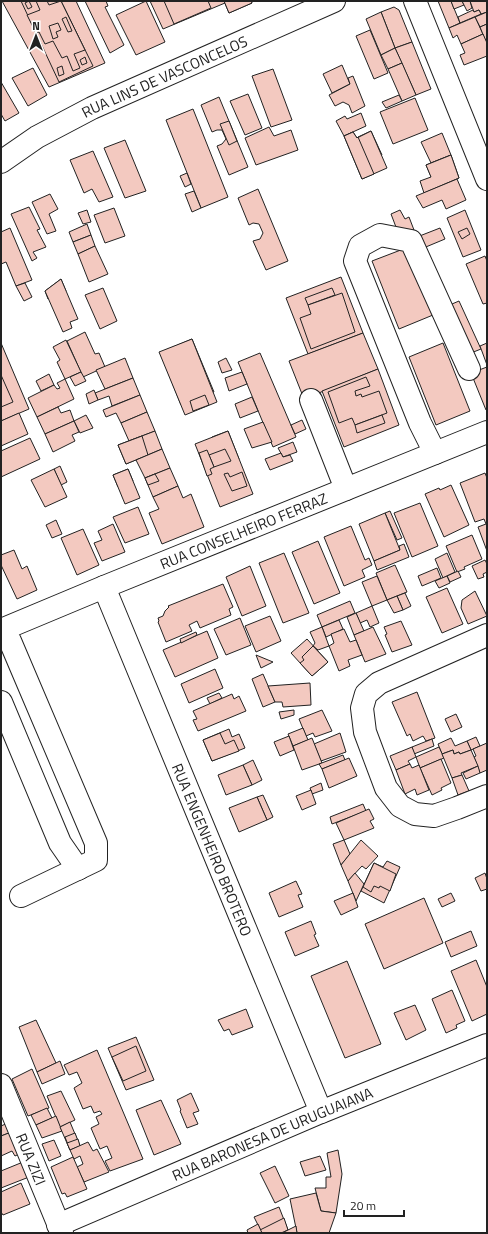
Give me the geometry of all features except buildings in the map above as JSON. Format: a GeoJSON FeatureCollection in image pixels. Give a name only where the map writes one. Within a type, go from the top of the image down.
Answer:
{"type":"FeatureCollection","features":[{"type":"Feature","properties":{"kind":"street","name":"RUA LINS DE VASCONCELOS"},"geometry":{"type":"LineString","coordinates":[[1,162],[37,137],[92,108],[334,1]]}},
{"type":"Feature","properties":{"kind":"street"},"geometry":{"type":"LineString","coordinates":[[415,1],[487,179]]}},
{"type":"Feature","properties":{"kind":"street"},"geometry":{"type":"LineString","coordinates":[[435,453],[420,423],[355,261],[360,246],[380,235],[411,241],[469,369]]}},
{"type":"Feature","properties":{"kind":"street"},"geometry":{"type":"LineString","coordinates":[[311,400],[346,489]]}},
{"type":"Feature","properties":{"kind":"street","name":"RUA CONSELHEIRO FERRAZ"},"geometry":{"type":"LineString","coordinates":[[2,630],[104,587],[487,432]]}},
{"type":"Feature","properties":{"kind":"street","name":"RUA ENGENHEIRO BROTERO"},"geometry":{"type":"LineString","coordinates":[[104,587],[321,1112]]}},
{"type":"Feature","properties":{"kind":"street"},"geometry":{"type":"LineString","coordinates":[[2,630],[10,641],[96,844],[96,860],[78,870],[21,896]]}},
{"type":"Feature","properties":{"kind":"street"},"geometry":{"type":"LineString","coordinates":[[487,635],[379,683],[366,694],[362,708],[365,732],[386,788],[400,806],[415,814],[434,816],[487,796]]}},
{"type":"Feature","properties":{"kind":"street"},"geometry":{"type":"LineString","coordinates":[[1,702],[60,843],[78,870]]}},
{"type":"Feature","properties":{"kind":"street","name":"RUA BARONESA DE URUGUAIANA"},"geometry":{"type":"LineString","coordinates":[[60,1229],[321,1112],[487,1045]]}},
{"type":"Feature","properties":{"kind":"street","name":"RUA ZIZI"},"geometry":{"type":"LineString","coordinates":[[1,1085],[60,1229]]}}]}
